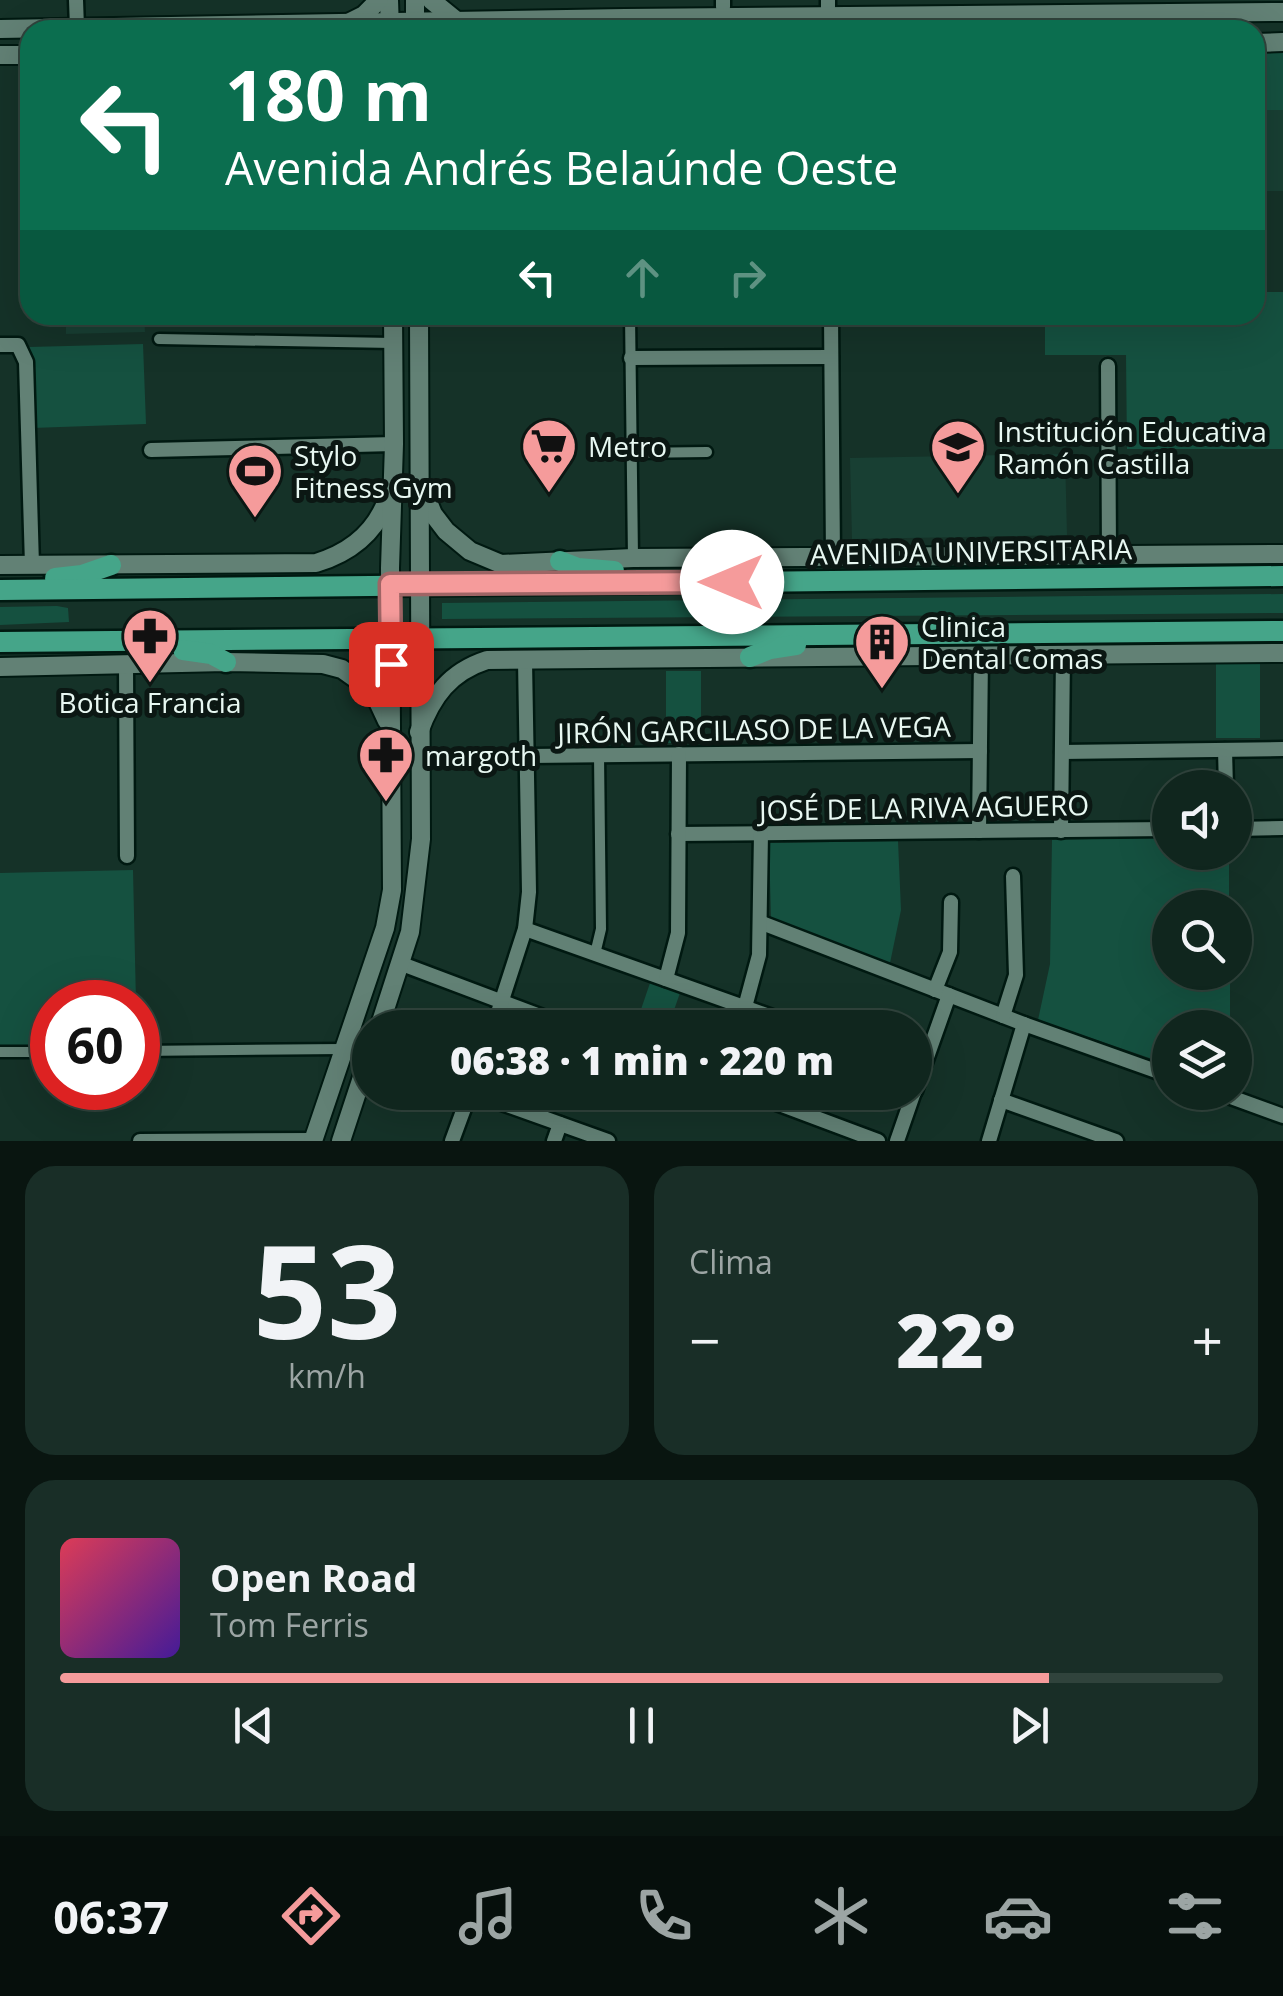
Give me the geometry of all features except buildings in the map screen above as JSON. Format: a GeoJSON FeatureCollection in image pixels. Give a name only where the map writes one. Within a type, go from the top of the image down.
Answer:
{"type":"FeatureCollection","features":[{"type":"Feature","properties":{"kind":"main road"},"geometry":{"type":"LineString","coordinates":[[560,561],[578,568],[634,572],[654,582]]}},
{"type":"Feature","properties":{"kind":"main road"},"geometry":{"type":"LineString","coordinates":[[0,589],[18,581],[82,575],[111,566]]}},
{"type":"Feature","properties":{"kind":"main road","name":"AVENIDA UNIVERSITARIA"},"geometry":{"type":"LineString","coordinates":[[0,589],[1283,576]]}},
{"type":"Feature","properties":{"kind":"main road"},"geometry":{"type":"LineString","coordinates":[[0,642],[1283,631]]}},
{"type":"Feature","properties":{"kind":"main road"},"geometry":{"type":"LineString","coordinates":[[750,656],[770,649],[850,639],[862,634]]}},
{"type":"Feature","properties":{"kind":"main road"},"geometry":{"type":"LineString","coordinates":[[137,640],[211,654],[226,662]]}},
{"type":"Feature","properties":{"kind":"street"},"geometry":{"type":"LineString","coordinates":[[353,20],[364,15],[378,0]]}},
{"type":"Feature","properties":{"kind":"street"},"geometry":{"type":"LineString","coordinates":[[431,0],[456,20]]}},
{"type":"Feature","properties":{"kind":"street"},"geometry":{"type":"LineString","coordinates":[[581,20],[828,16],[929,8],[1283,12]]}},
{"type":"Feature","properties":{"kind":"street"},"geometry":{"type":"LineString","coordinates":[[140,1141],[313,1141],[386,928],[393,841],[393,325]]}},
{"type":"Feature","properties":{"kind":"street"},"geometry":{"type":"LineString","coordinates":[[385,1010],[402,964],[417,892],[420,839],[419,325]]}},
{"type":"Feature","properties":{"kind":"street"},"geometry":{"type":"LineString","coordinates":[[630,325],[633,558]]}},
{"type":"Feature","properties":{"kind":"street"},"geometry":{"type":"LineString","coordinates":[[831,325],[833,558]]}},
{"type":"Feature","properties":{"kind":"street"},"geometry":{"type":"LineString","coordinates":[[159,338],[393,343]]}},
{"type":"Feature","properties":{"kind":"street"},"geometry":{"type":"LineString","coordinates":[[0,345],[18,346],[26,370],[32,565]]}},
{"type":"Feature","properties":{"kind":"street"},"geometry":{"type":"LineString","coordinates":[[630,358],[831,357]]}},
{"type":"Feature","properties":{"kind":"street"},"geometry":{"type":"LineString","coordinates":[[1108,366],[1109,556]]}},
{"type":"Feature","properties":{"kind":"street"},"geometry":{"type":"LineString","coordinates":[[393,385],[420,385]]}},
{"type":"Feature","properties":{"kind":"street"},"geometry":{"type":"LineString","coordinates":[[394,422],[407,418],[420,422]]}},
{"type":"Feature","properties":{"kind":"street"},"geometry":{"type":"LineString","coordinates":[[151,450],[394,444]]}},
{"type":"Feature","properties":{"kind":"street"},"geometry":{"type":"LineString","coordinates":[[632,453],[707,452]]}},
{"type":"Feature","properties":{"kind":"street","name":"AVENIDA UNIVERSITARIA"},"geometry":{"type":"LineString","coordinates":[[421,484],[433,514],[454,539],[500,564],[633,558],[1283,554]]}},
{"type":"Feature","properties":{"kind":"street"},"geometry":{"type":"LineString","coordinates":[[0,566],[316,563],[343,552],[371,530],[382,515],[393,486]]}},
{"type":"Feature","properties":{"kind":"street"},"geometry":{"type":"LineString","coordinates":[[419,732],[436,694],[460,672],[487,660],[1283,653]]}},
{"type":"Feature","properties":{"kind":"street"},"geometry":{"type":"LineString","coordinates":[[1061,830],[1063,655]]}},
{"type":"Feature","properties":{"kind":"street"},"geometry":{"type":"LineString","coordinates":[[979,831],[981,656]]}},
{"type":"Feature","properties":{"kind":"street"},"geometry":{"type":"LineString","coordinates":[[499,1010],[524,929],[529,892],[525,661]]}},
{"type":"Feature","properties":{"kind":"street"},"geometry":{"type":"LineString","coordinates":[[0,666],[323,664],[342,669],[373,690],[390,730]]}},
{"type":"Feature","properties":{"kind":"street"},"geometry":{"type":"LineString","coordinates":[[126,666],[126,856]]}},
{"type":"Feature","properties":{"kind":"street"},"geometry":{"type":"LineString","coordinates":[[1062,752],[1283,749]]}},
{"type":"Feature","properties":{"kind":"street"},"geometry":{"type":"LineString","coordinates":[[1225,750],[1226,770]]}},
{"type":"Feature","properties":{"kind":"street","name":"JIRÓN GARCILASO DE LA VEGA"},"geometry":{"type":"LineString","coordinates":[[529,756],[980,752]]}},
{"type":"Feature","properties":{"kind":"street"},"geometry":{"type":"LineString","coordinates":[[666,979],[678,933],[678,754]]}},
{"type":"Feature","properties":{"kind":"street"},"geometry":{"type":"LineString","coordinates":[[595,954],[601,929],[599,755]]}},
{"type":"Feature","properties":{"kind":"street"},"geometry":{"type":"LineString","coordinates":[[392,805],[419,805]]}},
{"type":"Feature","properties":{"kind":"street"},"geometry":{"type":"LineString","coordinates":[[1252,829],[1283,828]]}},
{"type":"Feature","properties":{"kind":"street","name":"JOSÉ DE LA RIVA AGUERO"},"geometry":{"type":"LineString","coordinates":[[678,834],[1152,830]]}},
{"type":"Feature","properties":{"kind":"street"},"geometry":{"type":"LineString","coordinates":[[745,1007],[759,955],[762,923],[761,833]]}},
{"type":"Feature","properties":{"kind":"street"},"geometry":{"type":"LineString","coordinates":[[393,841],[420,839]]}},
{"type":"Feature","properties":{"kind":"street"},"geometry":{"type":"LineString","coordinates":[[1002,1016],[1016,975],[1014,876]]}},
{"type":"Feature","properties":{"kind":"street"},"geometry":{"type":"LineString","coordinates":[[932,1025],[950,952],[951,902]]}},
{"type":"Feature","properties":{"kind":"street"},"geometry":{"type":"LineString","coordinates":[[762,923],[1152,1070]]}},
{"type":"Feature","properties":{"kind":"street"},"geometry":{"type":"LineString","coordinates":[[524,929],[753,1010]]}},
{"type":"Feature","properties":{"kind":"street"},"geometry":{"type":"LineString","coordinates":[[402,964],[524,1010]]}},
{"type":"Feature","properties":{"kind":"street"},"geometry":{"type":"LineString","coordinates":[[988,1141],[1024,1024]]}},
{"type":"Feature","properties":{"kind":"street"},"geometry":{"type":"LineString","coordinates":[[160,1051],[343,1049]]}},
{"type":"Feature","properties":{"kind":"street"},"geometry":{"type":"LineString","coordinates":[[0,1052],[30,1052]]}},
{"type":"Feature","properties":{"kind":"street"},"geometry":{"type":"LineString","coordinates":[[1001,1100],[1116,1141]]}},
{"type":"Feature","properties":{"kind":"street"},"geometry":{"type":"LineString","coordinates":[[1252,1105],[1283,1116]]}},
{"type":"Feature","properties":{"kind":"street"},"geometry":{"type":"LineString","coordinates":[[341,1141],[352,1108]]}},
{"type":"Feature","properties":{"kind":"street"},"geometry":{"type":"LineString","coordinates":[[452,1141],[464,1110]]}},
{"type":"Feature","properties":{"kind":"street"},"geometry":{"type":"LineString","coordinates":[[521,1110],[608,1141]]}},
{"type":"Feature","properties":{"kind":"street"},"geometry":{"type":"LineString","coordinates":[[795,1110],[878,1141]]}},
{"type":"Feature","properties":{"kind":"street"},"geometry":{"type":"LineString","coordinates":[[897,1141],[908,1110]]}},
{"type":"Feature","properties":{"kind":"street"},"geometry":{"type":"LineString","coordinates":[[554,1141],[560,1124]]}},
{"type":"Feature","properties":{"kind":"shaded area"},"geometry":{"type":"Polygon","coordinates":[[[1283,51],[1283,110],[1265,110],[1265,52],[1283,51]]]}},
{"type":"Feature","properties":{"kind":"shaded area"},"geometry":{"type":"Polygon","coordinates":[[[1265,110],[1283,110],[1283,191],[1265,191],[1265,110]]]}},
{"type":"Feature","properties":{"kind":"shaded area"},"geometry":{"type":"Polygon","coordinates":[[[1265,292],[1283,292],[1283,449],[1127,449],[1126,355],[1045,355],[1045,325],[1265,325],[1265,292]]]}},
{"type":"Feature","properties":{"kind":"shaded area"},"geometry":{"type":"Polygon","coordinates":[[[66,325],[145,325],[145,332],[66,334],[66,325]]]}},
{"type":"Feature","properties":{"kind":"shaded area"},"geometry":{"type":"Polygon","coordinates":[[[143,344],[146,424],[32,428],[29,347],[143,344]]]}},
{"type":"Feature","properties":{"kind":"shaded area","name":"Institución Educativa Ramón Castilla"},"geometry":{"type":"Polygon","coordinates":[[[1065,454],[1067,535],[852,539],[850,458],[1065,454]]]}},
{"type":"Feature","properties":{"kind":"shaded area"},"geometry":{"type":"Polygon","coordinates":[[[1283,594],[1283,613],[442,619],[442,603],[1283,594]]]}},
{"type":"Feature","properties":{"kind":"shaded area"},"geometry":{"type":"Polygon","coordinates":[[[0,607],[68,608],[69,622],[0,625],[0,607]]]}},
{"type":"Feature","properties":{"kind":"shaded area"},"geometry":{"type":"Polygon","coordinates":[[[1216,663],[1260,663],[1260,738],[1216,738],[1216,663]]]}},
{"type":"Feature","properties":{"kind":"shaded area"},"geometry":{"type":"Polygon","coordinates":[[[666,671],[701,671],[701,743],[666,743],[666,671]]]}},
{"type":"Feature","properties":{"kind":"shaded area"},"geometry":{"type":"Polygon","coordinates":[[[1152,837],[1152,870],[1229,870],[1229,890],[1152,890],[1152,990],[1230,990],[1230,1010],[1152,1010],[1152,1059],[1038,1020],[1050,964],[1052,840],[1152,837]]]}},
{"type":"Feature","properties":{"kind":"shaded area"},"geometry":{"type":"Polygon","coordinates":[[[898,841],[901,910],[890,963],[771,918],[769,843],[898,841]]]}},
{"type":"Feature","properties":{"kind":"shaded area"},"geometry":{"type":"Polygon","coordinates":[[[133,870],[136,980],[30,980],[30,1047],[0,1048],[0,873],[133,870]]]}},
{"type":"Feature","properties":{"kind":"shaded area"},"geometry":{"type":"Polygon","coordinates":[[[650,983],[680,993],[674,1010],[641,1010],[650,983]]]}},
{"type":"Feature","properties":{"kind":"place","name":"Metro"},"geometry":{"type":"Point","coordinates":[549,495]}},
{"type":"Feature","properties":{"kind":"place","name":"Institución Educativa Ramón Castilla"},"geometry":{"type":"Point","coordinates":[958,496]}},
{"type":"Feature","properties":{"kind":"place","name":"Stylo Fitness Gym"},"geometry":{"type":"Point","coordinates":[255,520]}},
{"type":"Feature","properties":{"kind":"place","name":"Botica Francia"},"geometry":{"type":"Point","coordinates":[150,685]}},
{"type":"Feature","properties":{"kind":"place","name":"Clinica Dental Comas"},"geometry":{"type":"Point","coordinates":[882,691]}},
{"type":"Feature","properties":{"kind":"place","name":"margoth"},"geometry":{"type":"Point","coordinates":[386,804]}},
{"type":"Feature","properties":{"kind":"route"},"geometry":{"type":"LineString","coordinates":[[391,664],[390,584],[732,582]]}}]}
